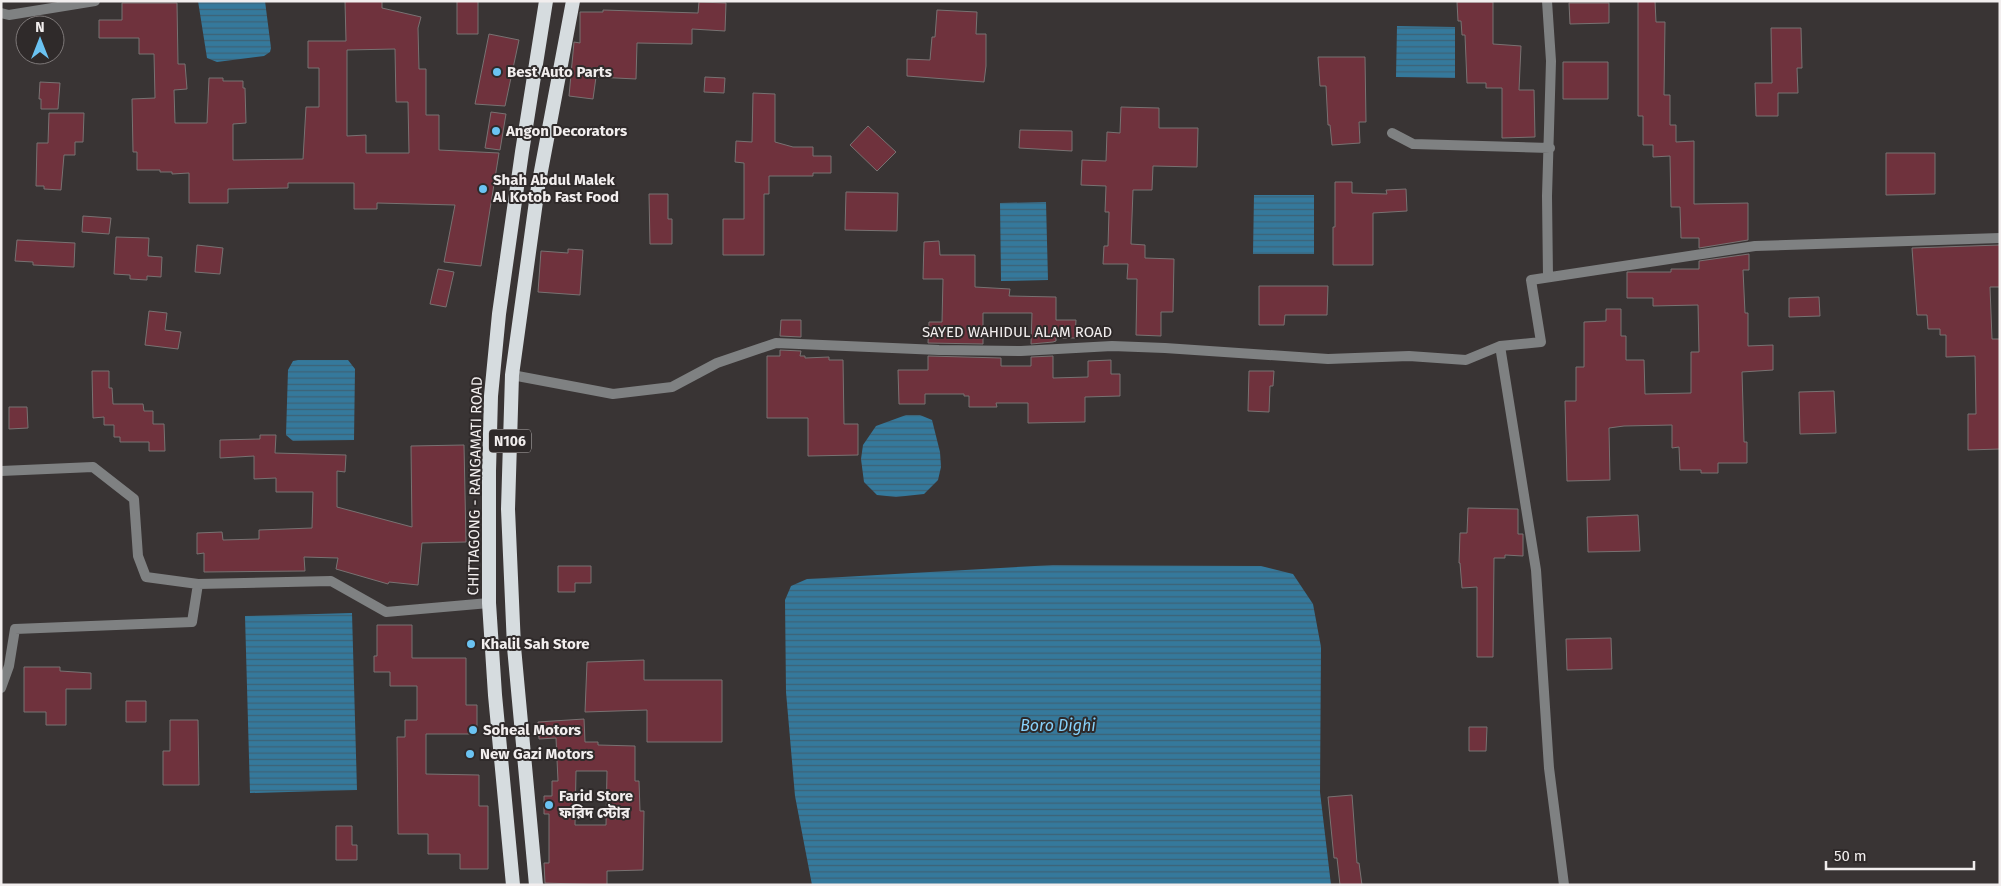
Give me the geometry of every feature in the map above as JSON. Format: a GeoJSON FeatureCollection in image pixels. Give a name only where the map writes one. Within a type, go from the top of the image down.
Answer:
{"type":"FeatureCollection","features":[{"type":"Feature","properties":{"kind":"highway","name":"CHITTAGONG - RANGAMATI ROAD"},"geometry":{"type":"LineString","coordinates":[[513,885],[495,694],[489,603],[491,396],[506,266],[546,1]]}},
{"type":"Feature","properties":{"kind":"highway","name":"N106"},"geometry":{"type":"LineString","coordinates":[[536,885],[514,638],[508,509],[512,375],[538,187],[573,1]]}},
{"type":"Feature","properties":{"kind":"street"},"geometry":{"type":"LineString","coordinates":[[1,13],[10,15],[95,1]]}},
{"type":"Feature","properties":{"kind":"street"},"geometry":{"type":"LineString","coordinates":[[1547,1],[1551,61],[1550,148],[1547,196],[1548,277],[1755,246],[2000,238]]}},
{"type":"Feature","properties":{"kind":"street"},"geometry":{"type":"LineString","coordinates":[[1392,133],[1413,144],[1550,148]]}},
{"type":"Feature","properties":{"kind":"street","name":"SAYED WAHIDUL ALAM ROAD"},"geometry":{"type":"LineString","coordinates":[[512,375],[613,394],[672,387],[717,363],[776,343],[1021,351],[1112,346],[1328,359],[1409,356],[1466,360],[1500,346],[1541,342],[1531,280],[1548,277]]}},
{"type":"Feature","properties":{"kind":"street"},"geometry":{"type":"LineString","coordinates":[[1500,346],[1536,570],[1549,768],[1564,885]]}},
{"type":"Feature","properties":{"kind":"street"},"geometry":{"type":"LineString","coordinates":[[1,471],[93,467],[134,499],[138,556],[146,578],[198,584],[331,581],[386,612],[489,603]]}},
{"type":"Feature","properties":{"kind":"street"},"geometry":{"type":"LineString","coordinates":[[1,688],[10,666],[15,629],[192,622],[198,584]]}},
{"type":"Feature","properties":{"kind":"water"},"geometry":{"type":"Polygon","coordinates":[[[198,1],[265,1],[270,52],[264,56],[217,62],[207,58],[198,1]]]}},
{"type":"Feature","properties":{"kind":"water"},"geometry":{"type":"Polygon","coordinates":[[[1397,26],[1455,27],[1455,78],[1396,77],[1397,26]]]}},
{"type":"Feature","properties":{"kind":"water"},"geometry":{"type":"Polygon","coordinates":[[[1254,195],[1314,195],[1314,254],[1253,254],[1254,195]]]}},
{"type":"Feature","properties":{"kind":"water"},"geometry":{"type":"Polygon","coordinates":[[[1046,202],[1048,280],[1001,281],[1000,203],[1046,202]]]}},
{"type":"Feature","properties":{"kind":"water"},"geometry":{"type":"Polygon","coordinates":[[[348,360],[355,369],[354,440],[293,441],[286,435],[288,370],[293,361],[348,360]]]}},
{"type":"Feature","properties":{"kind":"water"},"geometry":{"type":"Polygon","coordinates":[[[906,415],[920,415],[932,420],[940,452],[941,467],[938,480],[924,494],[896,497],[877,495],[864,482],[861,459],[863,445],[876,426],[906,415]]]}},
{"type":"Feature","properties":{"kind":"water","name":"Boro Dighi"},"geometry":{"type":"Polygon","coordinates":[[[1053,565],[1261,566],[1293,574],[1313,604],[1321,647],[1320,792],[1331,885],[812,885],[795,796],[786,692],[785,600],[791,586],[807,579],[1053,565]]]}},
{"type":"Feature","properties":{"kind":"water"},"geometry":{"type":"Polygon","coordinates":[[[352,613],[357,790],[250,793],[245,616],[352,613]]]}},
{"type":"Feature","properties":{"kind":"building"},"geometry":{"type":"Polygon","coordinates":[[[345,1],[382,1],[382,8],[421,17],[418,28],[419,69],[426,69],[426,115],[439,115],[439,150],[499,153],[481,266],[444,262],[455,205],[377,203],[377,209],[354,209],[354,183],[288,183],[288,188],[228,189],[228,203],[189,203],[189,173],[172,174],[172,172],[160,172],[160,170],[137,170],[137,152],[133,152],[132,99],[155,98],[154,54],[139,54],[139,38],[99,38],[99,20],[122,20],[122,3],[177,3],[178,64],[185,64],[187,89],[174,90],[175,123],[207,123],[209,78],[223,78],[223,81],[243,81],[246,123],[233,124],[233,160],[303,159],[306,107],[319,107],[319,68],[308,68],[308,41],[346,41],[345,1]],[[395,49],[347,50],[347,136],[366,135],[366,153],[409,153],[408,102],[396,102],[395,49]]]}},
{"type":"Feature","properties":{"kind":"building"},"geometry":{"type":"Polygon","coordinates":[[[457,1],[478,1],[478,34],[457,34],[457,1]]]}},
{"type":"Feature","properties":{"kind":"building"},"geometry":{"type":"Polygon","coordinates":[[[1638,1],[1655,1],[1656,22],[1665,22],[1664,95],[1670,95],[1670,125],[1676,125],[1676,142],[1694,141],[1694,204],[1748,203],[1748,240],[1699,248],[1699,238],[1681,238],[1680,207],[1671,207],[1670,156],[1653,157],[1653,145],[1643,145],[1643,116],[1638,116],[1638,1]]]}},
{"type":"Feature","properties":{"kind":"building"},"geometry":{"type":"Polygon","coordinates":[[[699,2],[726,3],[725,31],[692,29],[692,44],[637,43],[636,79],[596,77],[593,99],[569,96],[574,42],[580,43],[580,12],[603,12],[603,10],[698,13],[699,2]]]}},
{"type":"Feature","properties":{"kind":"building"},"geometry":{"type":"Polygon","coordinates":[[[1457,2],[1493,2],[1493,44],[1521,46],[1519,90],[1534,90],[1535,137],[1502,138],[1502,88],[1486,88],[1486,83],[1467,83],[1465,35],[1462,35],[1461,21],[1458,21],[1457,2]]]}},
{"type":"Feature","properties":{"kind":"building"},"geometry":{"type":"Polygon","coordinates":[[[1569,3],[1609,3],[1609,23],[1570,24],[1569,3]]]}},
{"type":"Feature","properties":{"kind":"building"},"geometry":{"type":"Polygon","coordinates":[[[937,10],[977,12],[976,34],[986,34],[984,82],[907,76],[907,59],[930,60],[932,37],[935,37],[937,10]]]}},
{"type":"Feature","properties":{"kind":"building"},"geometry":{"type":"Polygon","coordinates":[[[1771,28],[1801,28],[1802,68],[1797,68],[1798,93],[1778,93],[1778,116],[1756,116],[1755,83],[1772,83],[1771,28]]]}},
{"type":"Feature","properties":{"kind":"building","name":"Best Auto Parts"},"geometry":{"type":"Polygon","coordinates":[[[489,34],[519,40],[505,106],[475,104],[489,34]]]}},
{"type":"Feature","properties":{"kind":"building"},"geometry":{"type":"Polygon","coordinates":[[[1318,57],[1365,57],[1366,122],[1359,122],[1360,143],[1332,145],[1330,125],[1328,125],[1326,86],[1320,86],[1318,57]]]}},
{"type":"Feature","properties":{"kind":"building"},"geometry":{"type":"Polygon","coordinates":[[[1563,62],[1608,62],[1608,99],[1563,99],[1563,62]]]}},
{"type":"Feature","properties":{"kind":"building"},"geometry":{"type":"Polygon","coordinates":[[[705,77],[725,78],[724,93],[704,92],[705,77]]]}},
{"type":"Feature","properties":{"kind":"building"},"geometry":{"type":"Polygon","coordinates":[[[40,82],[60,83],[58,109],[41,109],[41,99],[39,99],[40,82]]]}},
{"type":"Feature","properties":{"kind":"building"},"geometry":{"type":"Polygon","coordinates":[[[753,93],[775,94],[775,142],[793,147],[813,147],[813,156],[831,156],[831,173],[813,173],[813,176],[769,176],[769,194],[764,194],[764,255],[723,255],[723,219],[744,219],[744,163],[735,162],[736,141],[752,142],[753,93]]]}},
{"type":"Feature","properties":{"kind":"building"},"geometry":{"type":"Polygon","coordinates":[[[1121,107],[1159,108],[1159,128],[1198,128],[1197,167],[1153,166],[1152,190],[1133,190],[1131,244],[1145,245],[1145,258],[1174,259],[1173,312],[1161,312],[1161,336],[1136,335],[1137,279],[1127,279],[1128,264],[1103,264],[1104,246],[1108,246],[1109,212],[1105,212],[1106,186],[1081,185],[1082,160],[1106,161],[1107,132],[1120,133],[1121,107]]]}},
{"type":"Feature","properties":{"kind":"building","name":"Angon Decorators"},"geometry":{"type":"Polygon","coordinates":[[[491,112],[506,114],[500,150],[485,148],[491,112]]]}},
{"type":"Feature","properties":{"kind":"building"},"geometry":{"type":"Polygon","coordinates":[[[49,113],[84,113],[83,142],[75,142],[75,155],[64,155],[61,190],[44,189],[44,186],[36,186],[37,143],[48,143],[49,113]]]}},
{"type":"Feature","properties":{"kind":"building"},"geometry":{"type":"Polygon","coordinates":[[[868,126],[896,152],[877,171],[850,145],[868,126]]]}},
{"type":"Feature","properties":{"kind":"building"},"geometry":{"type":"Polygon","coordinates":[[[1020,130],[1072,131],[1072,151],[1019,148],[1020,130]]]}},
{"type":"Feature","properties":{"kind":"building"},"geometry":{"type":"Polygon","coordinates":[[[1886,153],[1935,153],[1935,194],[1886,195],[1886,153]]]}},
{"type":"Feature","properties":{"kind":"building"},"geometry":{"type":"Polygon","coordinates":[[[1335,182],[1352,182],[1352,193],[1387,194],[1386,190],[1406,189],[1407,211],[1373,213],[1373,265],[1333,265],[1335,182]]]}},
{"type":"Feature","properties":{"kind":"building"},"geometry":{"type":"Polygon","coordinates":[[[846,192],[898,193],[897,231],[845,230],[846,192]]]}},
{"type":"Feature","properties":{"kind":"building"},"geometry":{"type":"Polygon","coordinates":[[[649,194],[668,194],[668,219],[672,219],[672,244],[650,244],[649,194]]]}},
{"type":"Feature","properties":{"kind":"building"},"geometry":{"type":"Polygon","coordinates":[[[83,216],[111,218],[109,234],[82,232],[83,216]]]}},
{"type":"Feature","properties":{"kind":"building"},"geometry":{"type":"Polygon","coordinates":[[[116,237],[149,238],[148,256],[162,257],[161,277],[147,276],[147,280],[130,279],[130,275],[114,274],[116,237]]]}},
{"type":"Feature","properties":{"kind":"building"},"geometry":{"type":"Polygon","coordinates":[[[17,240],[75,243],[74,267],[33,265],[33,262],[15,261],[17,240]]]}},
{"type":"Feature","properties":{"kind":"building"},"geometry":{"type":"Polygon","coordinates":[[[939,241],[940,255],[975,255],[975,287],[1010,289],[1009,296],[1056,297],[1056,320],[1076,320],[1075,338],[1056,338],[1056,341],[1053,342],[1031,344],[1032,313],[983,313],[983,344],[928,343],[929,322],[942,322],[943,279],[923,279],[924,242],[939,241]]]}},
{"type":"Feature","properties":{"kind":"building"},"geometry":{"type":"Polygon","coordinates":[[[197,245],[223,248],[220,274],[195,272],[197,245]]]}},
{"type":"Feature","properties":{"kind":"building"},"geometry":{"type":"Polygon","coordinates":[[[2000,245],[2000,287],[1990,287],[1992,339],[2000,339],[2000,449],[1968,450],[1968,414],[1976,414],[1975,356],[1946,357],[1946,335],[1940,335],[1940,329],[1928,329],[1927,315],[1917,315],[1912,248],[2000,245]]]}},
{"type":"Feature","properties":{"kind":"building"},"geometry":{"type":"Polygon","coordinates":[[[568,249],[583,250],[580,295],[538,292],[541,251],[568,253],[568,249]]]}},
{"type":"Feature","properties":{"kind":"building"},"geometry":{"type":"Polygon","coordinates":[[[1749,254],[1749,270],[1743,270],[1745,313],[1748,313],[1748,346],[1773,345],[1773,370],[1742,372],[1744,442],[1747,442],[1747,463],[1718,463],[1718,473],[1701,473],[1701,470],[1680,470],[1679,447],[1672,448],[1672,425],[1624,426],[1609,428],[1610,480],[1567,481],[1565,401],[1576,401],[1576,367],[1584,367],[1584,322],[1606,321],[1606,309],[1621,309],[1621,336],[1626,336],[1626,360],[1644,360],[1645,394],[1691,393],[1691,352],[1699,352],[1698,305],[1653,306],[1653,298],[1627,298],[1627,272],[1671,272],[1671,269],[1699,269],[1699,261],[1749,254]]]}},
{"type":"Feature","properties":{"kind":"building"},"geometry":{"type":"Polygon","coordinates":[[[438,269],[454,272],[446,307],[430,304],[438,269]]]}},
{"type":"Feature","properties":{"kind":"building"},"geometry":{"type":"Polygon","coordinates":[[[1259,286],[1328,286],[1327,315],[1285,315],[1284,325],[1259,325],[1259,286]]]}},
{"type":"Feature","properties":{"kind":"building"},"geometry":{"type":"Polygon","coordinates":[[[1819,297],[1820,316],[1789,317],[1789,298],[1819,297]]]}},
{"type":"Feature","properties":{"kind":"building"},"geometry":{"type":"Polygon","coordinates":[[[149,311],[167,313],[165,330],[181,332],[178,349],[145,345],[149,311]]]}},
{"type":"Feature","properties":{"kind":"building"},"geometry":{"type":"Polygon","coordinates":[[[781,320],[801,320],[801,337],[780,336],[781,320]]]}},
{"type":"Feature","properties":{"kind":"building"},"geometry":{"type":"Polygon","coordinates":[[[780,350],[801,351],[800,356],[805,356],[805,358],[829,357],[829,360],[843,360],[844,424],[858,424],[858,455],[808,456],[808,418],[767,418],[767,356],[780,356],[780,350]]]}},
{"type":"Feature","properties":{"kind":"building"},"geometry":{"type":"Polygon","coordinates":[[[928,356],[1001,358],[1001,366],[1031,366],[1031,357],[1053,356],[1053,378],[1088,377],[1088,361],[1111,360],[1111,374],[1120,374],[1120,396],[1085,397],[1085,422],[1028,423],[1028,403],[996,403],[997,407],[969,407],[969,396],[964,396],[964,394],[925,394],[925,404],[899,404],[898,370],[928,370],[928,356]]]}},
{"type":"Feature","properties":{"kind":"building"},"geometry":{"type":"Polygon","coordinates":[[[92,371],[109,371],[109,388],[112,388],[113,404],[143,404],[144,411],[153,411],[153,424],[164,424],[165,451],[149,451],[149,442],[120,442],[120,437],[114,437],[114,425],[104,425],[104,417],[93,418],[92,371]]]}},
{"type":"Feature","properties":{"kind":"building"},"geometry":{"type":"Polygon","coordinates":[[[1249,371],[1274,371],[1273,386],[1270,386],[1269,412],[1248,411],[1249,371]]]}},
{"type":"Feature","properties":{"kind":"building"},"geometry":{"type":"Polygon","coordinates":[[[1834,391],[1836,433],[1800,434],[1799,392],[1834,391]]]}},
{"type":"Feature","properties":{"kind":"building"},"geometry":{"type":"Polygon","coordinates":[[[9,407],[27,407],[28,428],[9,429],[9,407]]]}},
{"type":"Feature","properties":{"kind":"building"},"geometry":{"type":"Polygon","coordinates":[[[260,435],[276,435],[275,453],[346,455],[345,472],[337,471],[337,507],[412,527],[411,446],[464,445],[466,542],[422,543],[418,585],[389,582],[388,584],[336,569],[338,558],[304,557],[305,571],[204,572],[204,553],[197,554],[197,533],[222,532],[223,540],[259,539],[259,530],[312,528],[313,492],[276,492],[276,478],[254,479],[254,456],[220,458],[220,440],[260,439],[260,435]]]}},
{"type":"Feature","properties":{"kind":"building"},"geometry":{"type":"Polygon","coordinates":[[[1468,508],[1518,509],[1518,534],[1523,534],[1523,556],[1505,555],[1505,558],[1494,558],[1493,657],[1477,657],[1477,587],[1462,588],[1459,563],[1460,533],[1467,533],[1468,508]]]}},
{"type":"Feature","properties":{"kind":"building"},"geometry":{"type":"Polygon","coordinates":[[[1638,515],[1640,551],[1588,552],[1587,517],[1638,515]]]}},
{"type":"Feature","properties":{"kind":"building"},"geometry":{"type":"Polygon","coordinates":[[[558,566],[591,566],[591,583],[575,583],[575,592],[558,592],[558,566]]]}},
{"type":"Feature","properties":{"kind":"building"},"geometry":{"type":"Polygon","coordinates":[[[377,625],[412,625],[412,658],[466,658],[466,705],[477,705],[477,734],[426,734],[426,774],[479,775],[479,806],[488,806],[488,869],[460,869],[460,854],[428,854],[428,834],[398,834],[397,737],[405,737],[405,720],[417,720],[417,686],[390,686],[390,672],[374,672],[374,656],[377,656],[377,625]]]}},
{"type":"Feature","properties":{"kind":"building"},"geometry":{"type":"Polygon","coordinates":[[[1611,638],[1612,669],[1567,670],[1566,639],[1611,638]]]}},
{"type":"Feature","properties":{"kind":"building"},"geometry":{"type":"Polygon","coordinates":[[[644,660],[644,680],[722,680],[722,742],[647,742],[647,710],[585,712],[587,662],[644,660]]]}},
{"type":"Feature","properties":{"kind":"building"},"geometry":{"type":"Polygon","coordinates":[[[24,667],[60,667],[60,671],[91,673],[91,689],[66,689],[66,725],[46,725],[46,712],[24,712],[24,667]]]}},
{"type":"Feature","properties":{"kind":"building"},"geometry":{"type":"Polygon","coordinates":[[[126,701],[146,701],[146,722],[126,722],[126,701]]]}},
{"type":"Feature","properties":{"kind":"building"},"geometry":{"type":"Polygon","coordinates":[[[584,719],[585,742],[598,742],[598,745],[635,746],[635,781],[639,781],[640,811],[644,811],[643,870],[607,871],[607,885],[545,883],[544,863],[549,863],[549,814],[544,814],[544,796],[552,796],[552,781],[558,781],[556,738],[539,739],[538,722],[584,719]],[[576,771],[575,825],[606,825],[607,771],[576,771]]]}},
{"type":"Feature","properties":{"kind":"building"},"geometry":{"type":"Polygon","coordinates":[[[170,720],[198,720],[199,785],[163,785],[163,751],[170,751],[170,720]]]}},
{"type":"Feature","properties":{"kind":"building"},"geometry":{"type":"Polygon","coordinates":[[[1469,727],[1487,727],[1486,751],[1469,751],[1469,727]]]}},
{"type":"Feature","properties":{"kind":"building"},"geometry":{"type":"Polygon","coordinates":[[[1352,795],[1357,863],[1359,863],[1362,885],[1340,885],[1337,858],[1334,858],[1328,797],[1352,795]]]}},
{"type":"Feature","properties":{"kind":"building"},"geometry":{"type":"Polygon","coordinates":[[[336,826],[352,826],[352,845],[357,845],[357,860],[336,860],[336,826]]]}},
{"type":"Feature","properties":{"kind":"place","name":"Best Auto Parts"},"geometry":{"type":"Point","coordinates":[497,72]}},
{"type":"Feature","properties":{"kind":"place","name":"Angon Decorators"},"geometry":{"type":"Point","coordinates":[496,131]}},
{"type":"Feature","properties":{"kind":"place","name":"Shah Abdul Malek Al Kotob Fast Food"},"geometry":{"type":"Point","coordinates":[483,189]}},
{"type":"Feature","properties":{"kind":"place","name":"Khalil Sah Store"},"geometry":{"type":"Point","coordinates":[471,644]}},
{"type":"Feature","properties":{"kind":"place","name":"Soheal Motors"},"geometry":{"type":"Point","coordinates":[473,730]}},
{"type":"Feature","properties":{"kind":"place","name":"New Gazi Motors"},"geometry":{"type":"Point","coordinates":[470,754]}},
{"type":"Feature","properties":{"kind":"place","name":"Farid Store ফরিদ স্টোর"},"geometry":{"type":"Point","coordinates":[549,805]}}]}
